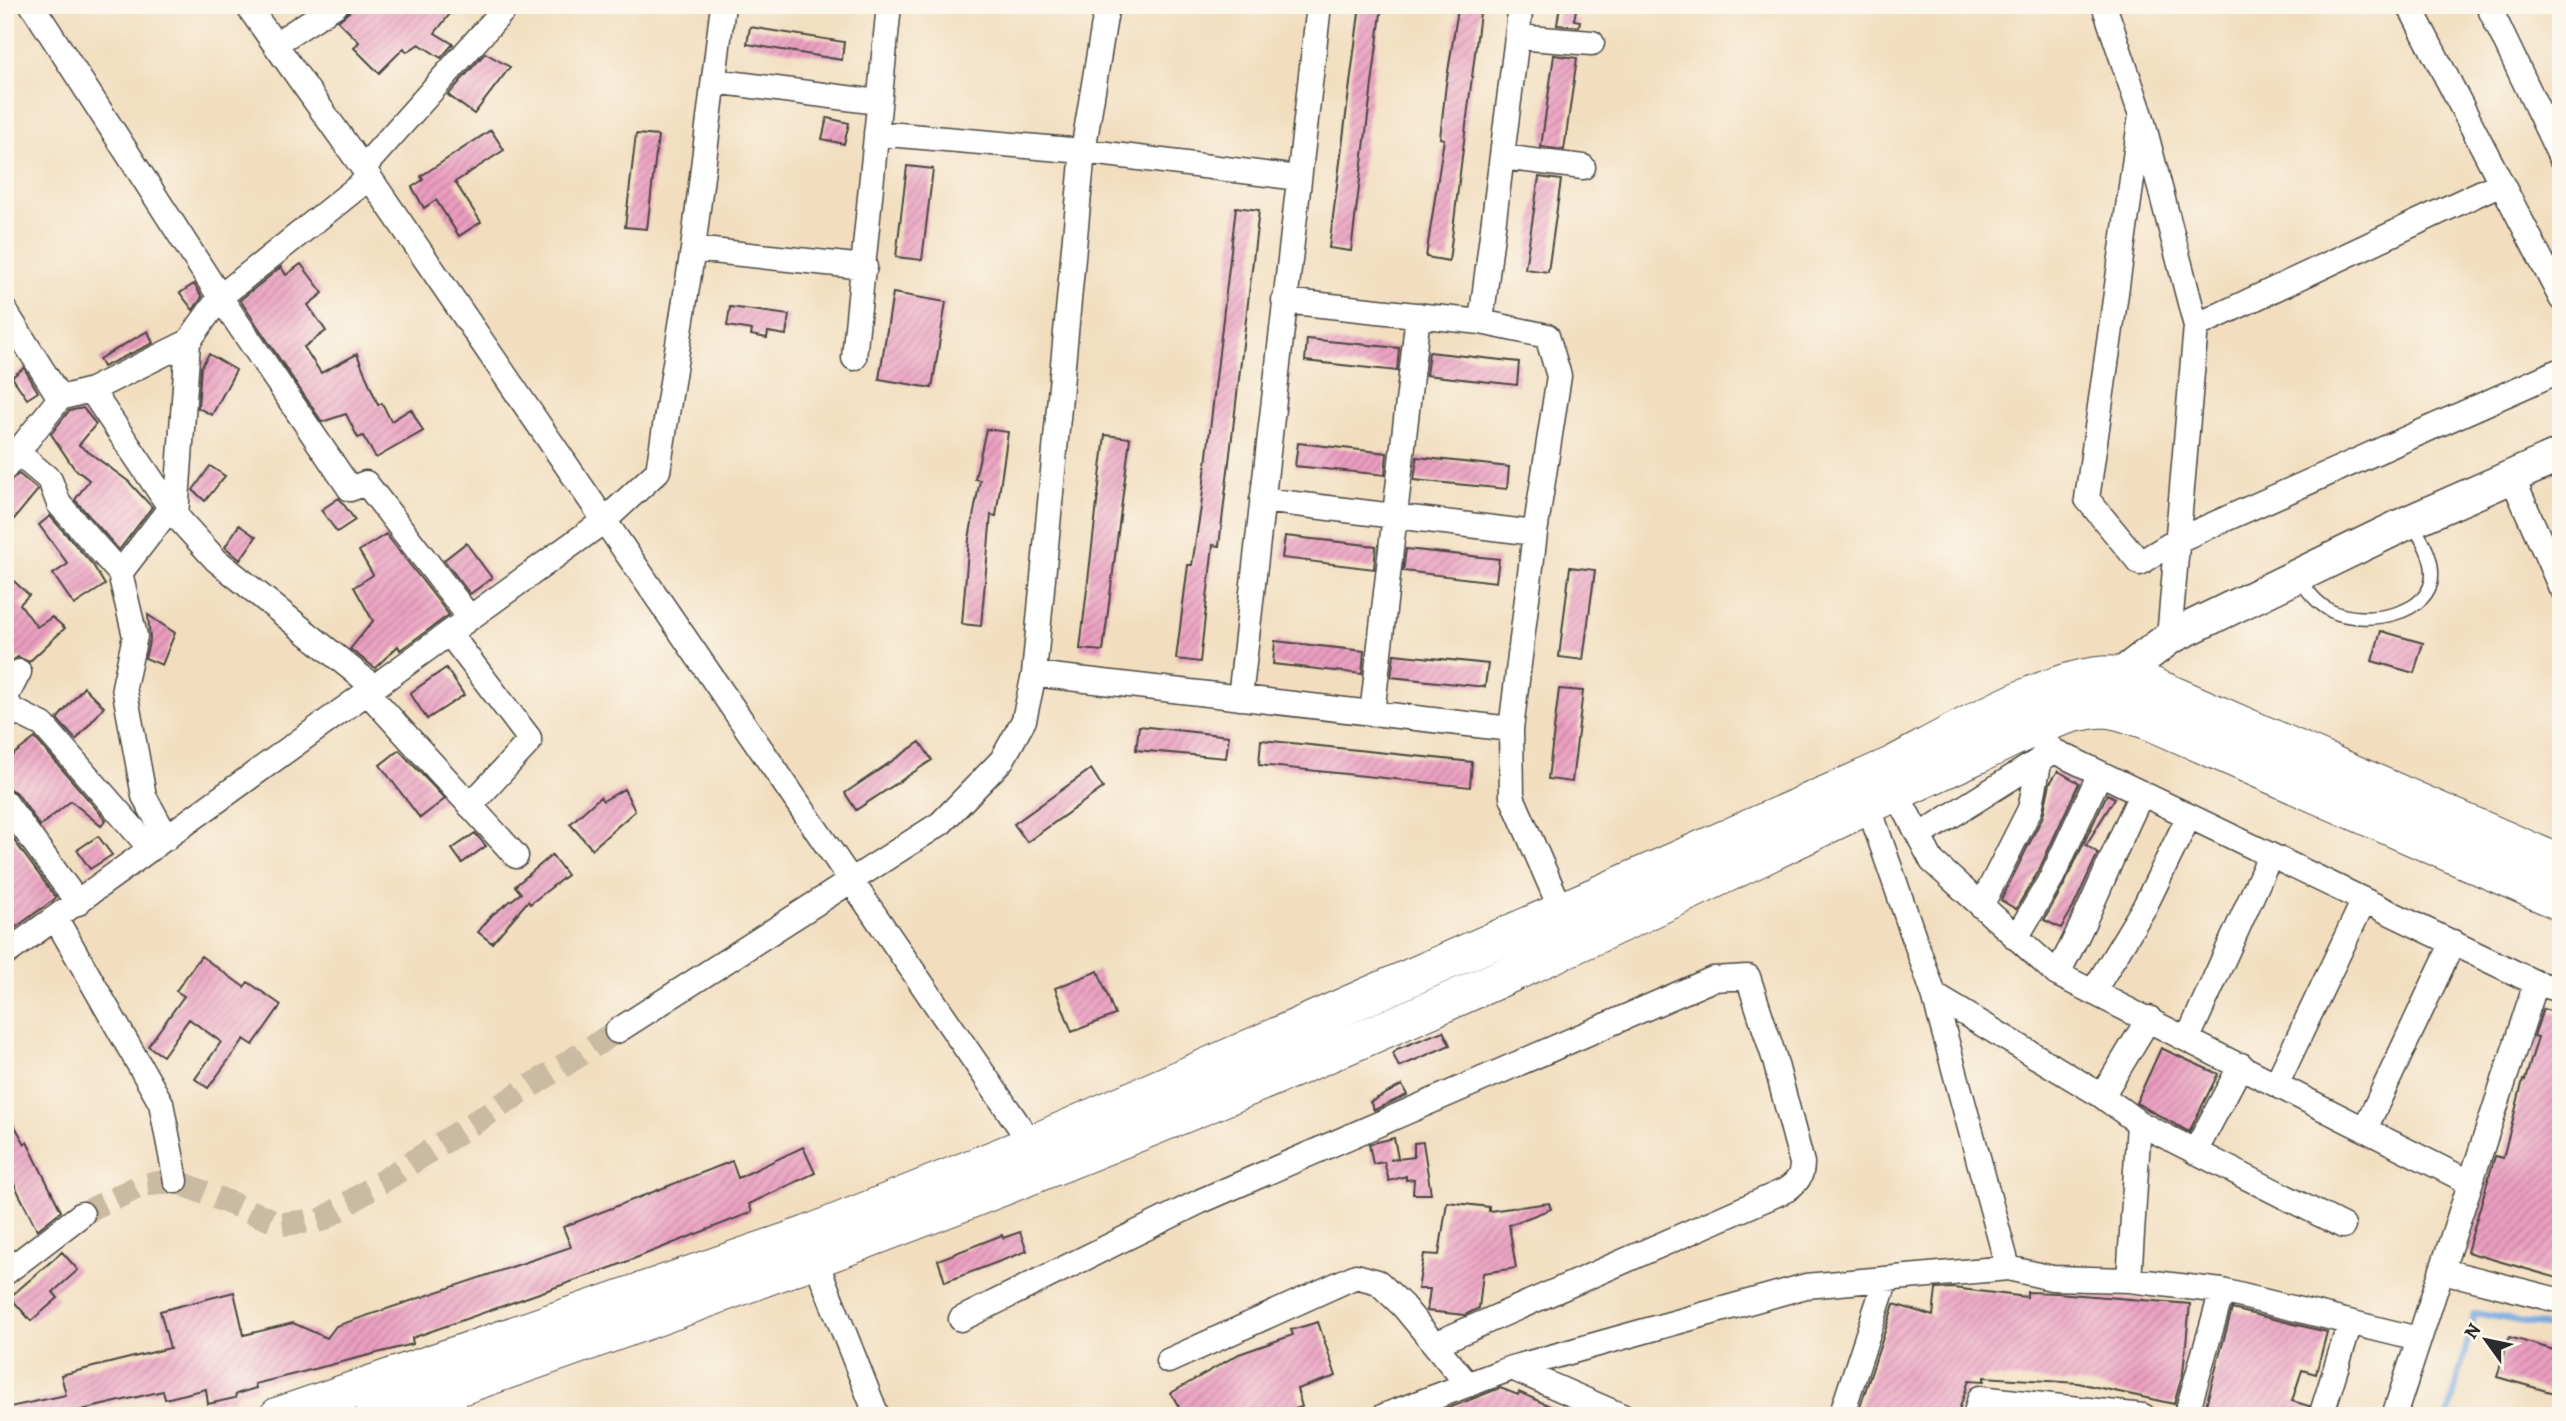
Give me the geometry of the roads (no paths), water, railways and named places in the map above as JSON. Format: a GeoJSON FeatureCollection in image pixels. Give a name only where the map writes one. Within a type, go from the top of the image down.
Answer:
{"type":"FeatureCollection","features":[{"type":"Feature","properties":{"kind":"main road"},"geometry":{"type":"LineString","coordinates":[[2034,736],[2053,687],[2088,678],[2121,675],[2164,691],[2561,864]]}},
{"type":"Feature","properties":{"kind":"main road"},"geometry":{"type":"LineString","coordinates":[[1040,1157],[1562,911],[1883,788],[2034,736],[2074,713],[2109,709],[2150,721],[2561,902]]}},
{"type":"Feature","properties":{"kind":"main road"},"geometry":{"type":"LineString","coordinates":[[374,1416],[618,1333],[811,1248],[1578,946],[1883,788]]}},
{"type":"Feature","properties":{"kind":"main road"},"geometry":{"type":"LineString","coordinates":[[278,1416],[811,1248]]}},
{"type":"Feature","properties":{"kind":"street"},"geometry":{"type":"LineString","coordinates":[[32,5],[220,297],[350,489],[366,483],[470,618]]}},
{"type":"Feature","properties":{"kind":"street"},"geometry":{"type":"LineString","coordinates":[[247,5],[366,173],[1040,1157]]}},
{"type":"Feature","properties":{"kind":"street"},"geometry":{"type":"LineString","coordinates":[[275,44],[336,5]]}},
{"type":"Feature","properties":{"kind":"street"},"geometry":{"type":"LineString","coordinates":[[159,843],[144,796],[124,687],[135,636],[120,573],[60,504],[50,480],[10,459],[60,398],[91,390],[188,342],[220,297],[366,173],[508,5]]}},
{"type":"Feature","properties":{"kind":"street"},"geometry":{"type":"LineString","coordinates":[[5,954],[604,521],[659,471],[693,249],[723,5]]}},
{"type":"Feature","properties":{"kind":"street"},"geometry":{"type":"LineString","coordinates":[[854,358],[889,5]]}},
{"type":"Feature","properties":{"kind":"street"},"geometry":{"type":"LineString","coordinates":[[617,1031],[941,823],[1002,760],[1024,720],[1034,674],[1083,151],[1107,5]]}},
{"type":"Feature","properties":{"kind":"street"},"geometry":{"type":"LineString","coordinates":[[1240,698],[1319,5]]}},
{"type":"Feature","properties":{"kind":"street"},"geometry":{"type":"LineString","coordinates":[[1481,322],[1521,5]]}},
{"type":"Feature","properties":{"kind":"street"},"geometry":{"type":"LineString","coordinates":[[2104,5],[2141,115],[2196,326],[2169,638]]}},
{"type":"Feature","properties":{"kind":"street"},"geometry":{"type":"LineString","coordinates":[[2409,5],[2561,298]]}},
{"type":"Feature","properties":{"kind":"street"},"geometry":{"type":"LineString","coordinates":[[2488,5],[2561,158]]}},
{"type":"Feature","properties":{"kind":"street"},"geometry":{"type":"LineString","coordinates":[[1517,37],[1592,43]]}},
{"type":"Feature","properties":{"kind":"street"},"geometry":{"type":"LineString","coordinates":[[714,81],[878,102]]}},
{"type":"Feature","properties":{"kind":"street"},"geometry":{"type":"LineString","coordinates":[[2141,115],[2087,499],[2140,563],[2176,541],[2561,370]]}},
{"type":"Feature","properties":{"kind":"street"},"geometry":{"type":"LineString","coordinates":[[876,133],[1083,151],[1298,178]]}},
{"type":"Feature","properties":{"kind":"street"},"geometry":{"type":"LineString","coordinates":[[1502,158],[1583,167]]}},
{"type":"Feature","properties":{"kind":"street"},"geometry":{"type":"LineString","coordinates":[[2196,326],[2501,183]]}},
{"type":"Feature","properties":{"kind":"street"},"geometry":{"type":"LineString","coordinates":[[693,249],[865,267]]}},
{"type":"Feature","properties":{"kind":"street"},"geometry":{"type":"LineString","coordinates":[[1284,301],[1481,322],[1546,336],[1559,376],[1535,533],[1511,729],[1512,797],[1578,946]]}},
{"type":"Feature","properties":{"kind":"street"},"geometry":{"type":"LineString","coordinates":[[5,311],[60,398]]}},
{"type":"Feature","properties":{"kind":"street"},"geometry":{"type":"LineString","coordinates":[[1372,714],[1418,315]]}},
{"type":"Feature","properties":{"kind":"street"},"geometry":{"type":"LineString","coordinates":[[120,573],[173,512],[188,342]]}},
{"type":"Feature","properties":{"kind":"street"},"geometry":{"type":"LineString","coordinates":[[91,390],[173,512],[216,560],[370,690],[516,856]]}},
{"type":"Feature","properties":{"kind":"street"},"geometry":{"type":"LineString","coordinates":[[2109,709],[2121,675],[2169,638],[2411,521],[2561,455]]}},
{"type":"Feature","properties":{"kind":"street"},"geometry":{"type":"LineString","coordinates":[[2512,477],[2561,588]]}},
{"type":"Feature","properties":{"kind":"street"},"geometry":{"type":"LineString","coordinates":[[1262,500],[1535,533]]}},
{"type":"Feature","properties":{"kind":"street"},"geometry":{"type":"LineString","coordinates":[[449,633],[530,738],[470,806]]}},
{"type":"Feature","properties":{"kind":"street"},"geometry":{"type":"LineString","coordinates":[[19,672],[7,695],[9,708],[43,725],[159,843]]}},
{"type":"Feature","properties":{"kind":"street"},"geometry":{"type":"LineString","coordinates":[[1034,674],[1511,729]]}},
{"type":"Feature","properties":{"kind":"street"},"geometry":{"type":"LineString","coordinates":[[2034,736],[2101,773],[2270,856],[2536,983],[2561,990]]}},
{"type":"Feature","properties":{"kind":"street"},"geometry":{"type":"LineString","coordinates":[[1919,836],[2034,736]]}},
{"type":"Feature","properties":{"kind":"street"},"geometry":{"type":"LineString","coordinates":[[1981,906],[2030,809],[2034,736]]}},
{"type":"Feature","properties":{"kind":"street"},"geometry":{"type":"LineString","coordinates":[[2016,938],[2052,877],[2101,773]]}},
{"type":"Feature","properties":{"kind":"street"},"geometry":{"type":"LineString","coordinates":[[1883,788],[1919,836],[1932,861],[2057,974],[2149,1018],[2469,1182]]}},
{"type":"Feature","properties":{"kind":"street"},"geometry":{"type":"LineString","coordinates":[[1883,788],[1934,995],[2008,1268]]}},
{"type":"Feature","properties":{"kind":"street"},"geometry":{"type":"LineString","coordinates":[[2057,974],[2078,937],[2117,844],[2143,793]]}},
{"type":"Feature","properties":{"kind":"street"},"geometry":{"type":"LineString","coordinates":[[5,802],[78,903]]}},
{"type":"Feature","properties":{"kind":"street"},"geometry":{"type":"LineString","coordinates":[[2093,992],[2146,906],[2189,816]]}},
{"type":"Feature","properties":{"kind":"street"},"geometry":{"type":"LineString","coordinates":[[2188,1038],[2270,856]]}},
{"type":"Feature","properties":{"kind":"street"},"geometry":{"type":"LineString","coordinates":[[2277,1083],[2364,900]]}},
{"type":"Feature","properties":{"kind":"street"},"geometry":{"type":"LineString","coordinates":[[56,919],[161,1103],[176,1181]]}},
{"type":"Feature","properties":{"kind":"street"},"geometry":{"type":"LineString","coordinates":[[2365,1129],[2453,942]]}},
{"type":"Feature","properties":{"kind":"street"},"geometry":{"type":"LineString","coordinates":[[961,1319],[1201,1201],[1507,1067],[1713,979],[1748,977],[1774,1057],[1802,1163],[1802,1174],[1797,1182],[1786,1190],[1435,1344]]}},
{"type":"Feature","properties":{"kind":"street"},"geometry":{"type":"LineString","coordinates":[[2394,1416],[2536,983]]}},
{"type":"Feature","properties":{"kind":"street"},"geometry":{"type":"LineString","coordinates":[[1934,995],[2102,1096],[2138,1123],[2343,1226]]}},
{"type":"Feature","properties":{"kind":"street"},"geometry":{"type":"LineString","coordinates":[[2102,1096],[2149,1018]]}},
{"type":"Feature","properties":{"kind":"street"},"geometry":{"type":"LineString","coordinates":[[2195,1152],[2241,1065]]}},
{"type":"Feature","properties":{"kind":"street"},"geometry":{"type":"LineString","coordinates":[[2129,1280],[2138,1123]]}},
{"type":"Feature","properties":{"kind":"street"},"geometry":{"type":"LineString","coordinates":[[5,1273],[82,1214]]}},
{"type":"Feature","properties":{"kind":"street"},"geometry":{"type":"LineString","coordinates":[[811,1248],[877,1416]]}},
{"type":"Feature","properties":{"kind":"street"},"geometry":{"type":"LineString","coordinates":[[1384,1416],[1512,1368],[1806,1286],[2008,1268],[2052,1278],[2129,1280],[2222,1291],[2418,1339]]}},
{"type":"Feature","properties":{"kind":"street"},"geometry":{"type":"LineString","coordinates":[[2443,1271],[2561,1301]]}},
{"type":"Feature","properties":{"kind":"street"},"geometry":{"type":"LineString","coordinates":[[1168,1361],[1356,1276],[1378,1282],[1435,1344],[1468,1385]]}},
{"type":"Feature","properties":{"kind":"street"},"geometry":{"type":"LineString","coordinates":[[1841,1416],[1885,1279]]}},
{"type":"Feature","properties":{"kind":"street"},"geometry":{"type":"LineString","coordinates":[[2186,1416],[2222,1291]]}},
{"type":"Feature","properties":{"kind":"street"},"geometry":{"type":"LineString","coordinates":[[2321,1416],[2350,1322]]}},
{"type":"Feature","properties":{"kind":"street"},"geometry":{"type":"LineString","coordinates":[[1512,1368],[1622,1416]]}},
{"type":"Feature","properties":{"kind":"street"},"geometry":{"type":"LineString","coordinates":[[1975,1416],[1980,1398],[2143,1416]]}},
{"type":"Feature","properties":{"kind":"lane"},"geometry":{"type":"LineString","coordinates":[[2297,576],[2313,598],[2332,611],[2353,617],[2378,617],[2399,613],[2415,605],[2427,593],[2433,575],[2430,557],[2411,521]]}},
{"type":"Feature","properties":{"kind":"waterway"},"geometry":{"type":"LineString","coordinates":[[2448,1416],[2475,1313],[2561,1329]]}},
{"type":"Feature","properties":{"kind":"tunnel"},"geometry":{"type":"LineString","coordinates":[[82,1214],[142,1185],[176,1181],[281,1224],[322,1220],[617,1031]]}}]}
